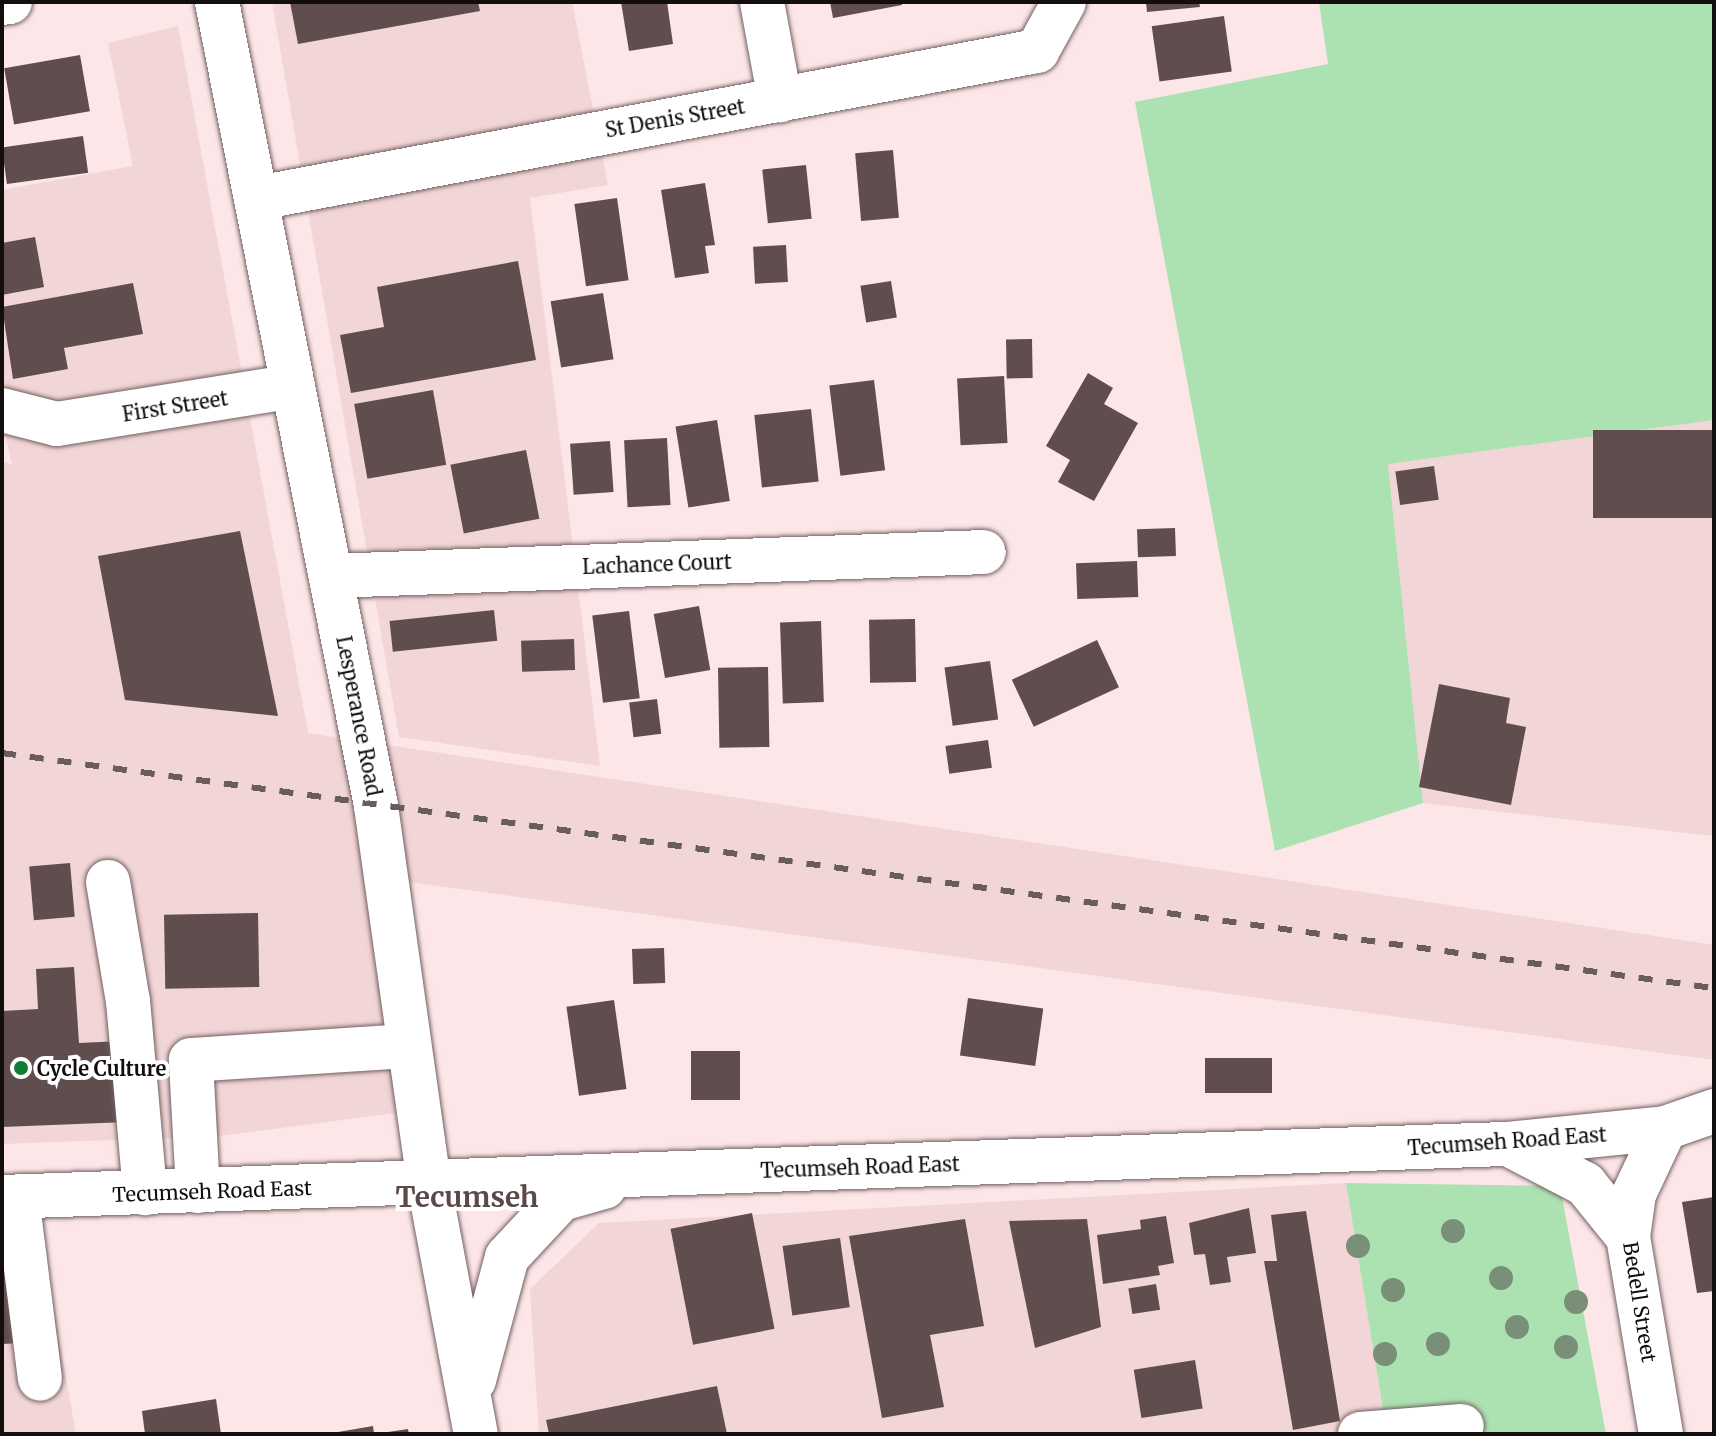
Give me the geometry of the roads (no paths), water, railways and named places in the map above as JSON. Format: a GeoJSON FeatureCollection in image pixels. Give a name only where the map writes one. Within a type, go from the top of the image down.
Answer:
{"type":"FeatureCollection","features":[{"type":"Feature","properties":{"kind":"main road"},"geometry":{"type":"LineString","coordinates":[[2,3],[10,2]]}},
{"type":"Feature","properties":{"kind":"main road","name":"Lesperance Road"},"geometry":{"type":"LineString","coordinates":[[217,2],[376,806],[429,1184],[473,1418]]}},
{"type":"Feature","properties":{"kind":"main road"},"geometry":{"type":"LineString","coordinates":[[762,2],[780,100]]}},
{"type":"Feature","properties":{"kind":"main road","name":"St Denis Street"},"geometry":{"type":"LineString","coordinates":[[258,198],[1037,51],[1064,2]]}},
{"type":"Feature","properties":{"kind":"main road","name":"First Street"},"geometry":{"type":"LineString","coordinates":[[2,410],[57,424],[293,386]]}},
{"type":"Feature","properties":{"kind":"main road","name":"Lachance Court"},"geometry":{"type":"LineString","coordinates":[[331,576],[984,552]]}},
{"type":"Feature","properties":{"kind":"main road"},"geometry":{"type":"LineString","coordinates":[[108,882],[128,1001],[145,1193]]}},
{"type":"Feature","properties":{"kind":"main road"},"geometry":{"type":"LineString","coordinates":[[198,1191],[191,1060],[409,1046]]}},
{"type":"Feature","properties":{"kind":"main road","name":"Tecumseh Road East"},"geometry":{"type":"LineString","coordinates":[[9,1197],[1508,1144],[1665,1128],[1714,1111]]}},
{"type":"Feature","properties":{"kind":"main road","name":"Bedell Street"},"geometry":{"type":"LineString","coordinates":[[1661,1434],[1628,1237],[1634,1194],[1665,1128]]}},
{"type":"Feature","properties":{"kind":"main road"},"geometry":{"type":"LineString","coordinates":[[1508,1144],[1585,1184],[1628,1237]]}},
{"type":"Feature","properties":{"kind":"main road"},"geometry":{"type":"LineString","coordinates":[[473,1418],[507,1257],[561,1199],[650,1173]]}},
{"type":"Feature","properties":{"kind":"main road"},"geometry":{"type":"LineString","coordinates":[[9,1197],[40,1379]]}},
{"type":"Feature","properties":{"kind":"main road"},"geometry":{"type":"LineString","coordinates":[[1360,1434],[1462,1426]]}},
{"type":"Feature","properties":{"kind":"railway"},"geometry":{"type":"LineString","coordinates":[[2,753],[1714,988]]}},
{"type":"Feature","properties":{"kind":"place","name":"Cycle Culture"},"geometry":{"type":"Point","coordinates":[21,1068]}},
{"type":"Feature","properties":{"kind":"district","name":"Tecumseh"},"geometry":{"type":"Point","coordinates":[467,1197]}}]}
